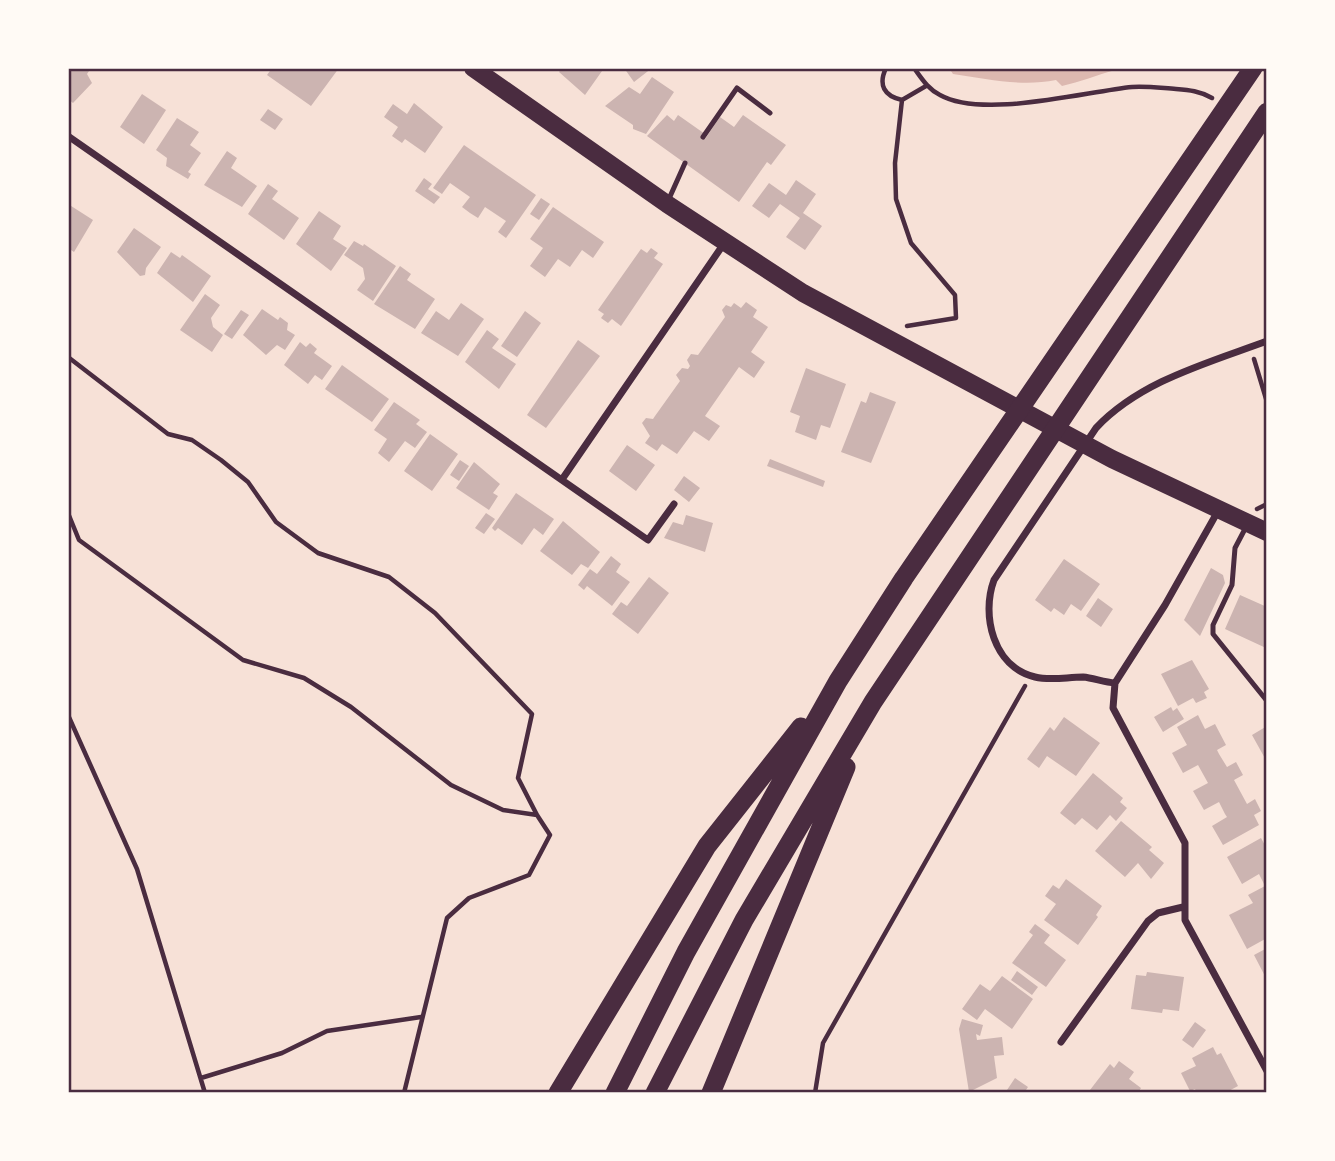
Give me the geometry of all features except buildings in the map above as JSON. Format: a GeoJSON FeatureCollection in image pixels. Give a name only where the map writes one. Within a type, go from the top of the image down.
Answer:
{"type":"FeatureCollection","features":[{"type":"Feature","properties":{"kind":"highway"},"geometry":{"type":"LineString","coordinates":[[615,1093],[686,952],[838,681],[904,578],[1253,68]]}},
{"type":"Feature","properties":{"kind":"highway"},"geometry":{"type":"LineString","coordinates":[[655,1093],[744,920],[873,702],[1267,112]]}},
{"type":"Feature","properties":{"kind":"highway"},"geometry":{"type":"LineString","coordinates":[[558,1093],[707,846],[838,681]]}},
{"type":"Feature","properties":{"kind":"highway"},"geometry":{"type":"LineString","coordinates":[[711,1093],[873,702]]}},
{"type":"Feature","properties":{"kind":"main road"},"geometry":{"type":"LineString","coordinates":[[472,68],[667,204],[803,293],[887,341],[1112,459],[1267,532]]}},
{"type":"Feature","properties":{"kind":"street"},"geometry":{"type":"LineString","coordinates":[[68,135],[563,478],[648,540],[674,504]]}},
{"type":"Feature","properties":{"kind":"street"},"geometry":{"type":"LineString","coordinates":[[563,478],[725,242]]}},
{"type":"Feature","properties":{"kind":"street"},"geometry":{"type":"LineString","coordinates":[[1115,683],[1086,677],[1046,679],[1031,676],[1014,667],[1003,656],[989,625],[988,608],[994,580],[1096,428],[1113,410],[1135,394],[1267,341]]}},
{"type":"Feature","properties":{"kind":"street"},"geometry":{"type":"LineString","coordinates":[[1218,511],[1165,605],[1115,683],[1113,708],[1185,843],[1183,907],[1191,932],[1267,1071]]}},
{"type":"Feature","properties":{"kind":"street"},"geometry":{"type":"LineString","coordinates":[[1061,1042],[1148,921],[1158,913],[1183,907]]}},
{"type":"Feature","properties":{"kind":"lane"},"geometry":{"type":"LineString","coordinates":[[703,138],[737,88],[769,113]]}},
{"type":"Feature","properties":{"kind":"lane"},"geometry":{"type":"LineString","coordinates":[[667,204],[685,163]]}},
{"type":"Feature","properties":{"kind":"lane"},"geometry":{"type":"LineString","coordinates":[[1248,524],[1236,548],[1231,585],[1213,625],[1213,634],[1267,701]]}},
{"type":"Feature","properties":{"kind":"path"},"geometry":{"type":"LineString","coordinates":[[886,68],[882,83],[886,93],[902,100]]}},
{"type":"Feature","properties":{"kind":"path"},"geometry":{"type":"LineString","coordinates":[[914,68],[926,86],[941,96],[962,103],[1074,98],[1118,89],[1152,87],[1202,92],[1223,105]]}},
{"type":"Feature","properties":{"kind":"path"},"geometry":{"type":"LineString","coordinates":[[902,100],[926,86]]}},
{"type":"Feature","properties":{"kind":"path"},"geometry":{"type":"LineString","coordinates":[[887,341],[901,327],[956,318],[955,296],[911,243],[896,199],[895,163],[902,100]]}},
{"type":"Feature","properties":{"kind":"path"},"geometry":{"type":"LineString","coordinates":[[1250,347],[1267,402]]}},
{"type":"Feature","properties":{"kind":"path"},"geometry":{"type":"LineString","coordinates":[[68,357],[167,434],[192,440],[248,481],[276,522],[318,553],[389,577],[435,613],[532,714],[518,778],[550,835],[529,875],[469,898],[447,918],[404,1093]]}},
{"type":"Feature","properties":{"kind":"path"},"geometry":{"type":"LineString","coordinates":[[68,513],[79,540],[243,660],[304,678],[351,707],[452,785],[503,810],[537,816]]}},
{"type":"Feature","properties":{"kind":"path"},"geometry":{"type":"LineString","coordinates":[[815,1093],[823,1043],[1031,676]]}},
{"type":"Feature","properties":{"kind":"path"},"geometry":{"type":"LineString","coordinates":[[68,715],[136,869],[205,1093]]}},
{"type":"Feature","properties":{"kind":"path"},"geometry":{"type":"LineString","coordinates":[[200,1078],[282,1053],[327,1031],[421,1017]]}},
{"type":"Feature","properties":{"kind":"shaded area"},"geometry":{"type":"Polygon","coordinates":[[[949,68],[1170,68],[1115,70],[1062,86],[1056,80],[1017,82],[953,74],[949,68]]]}}]}
